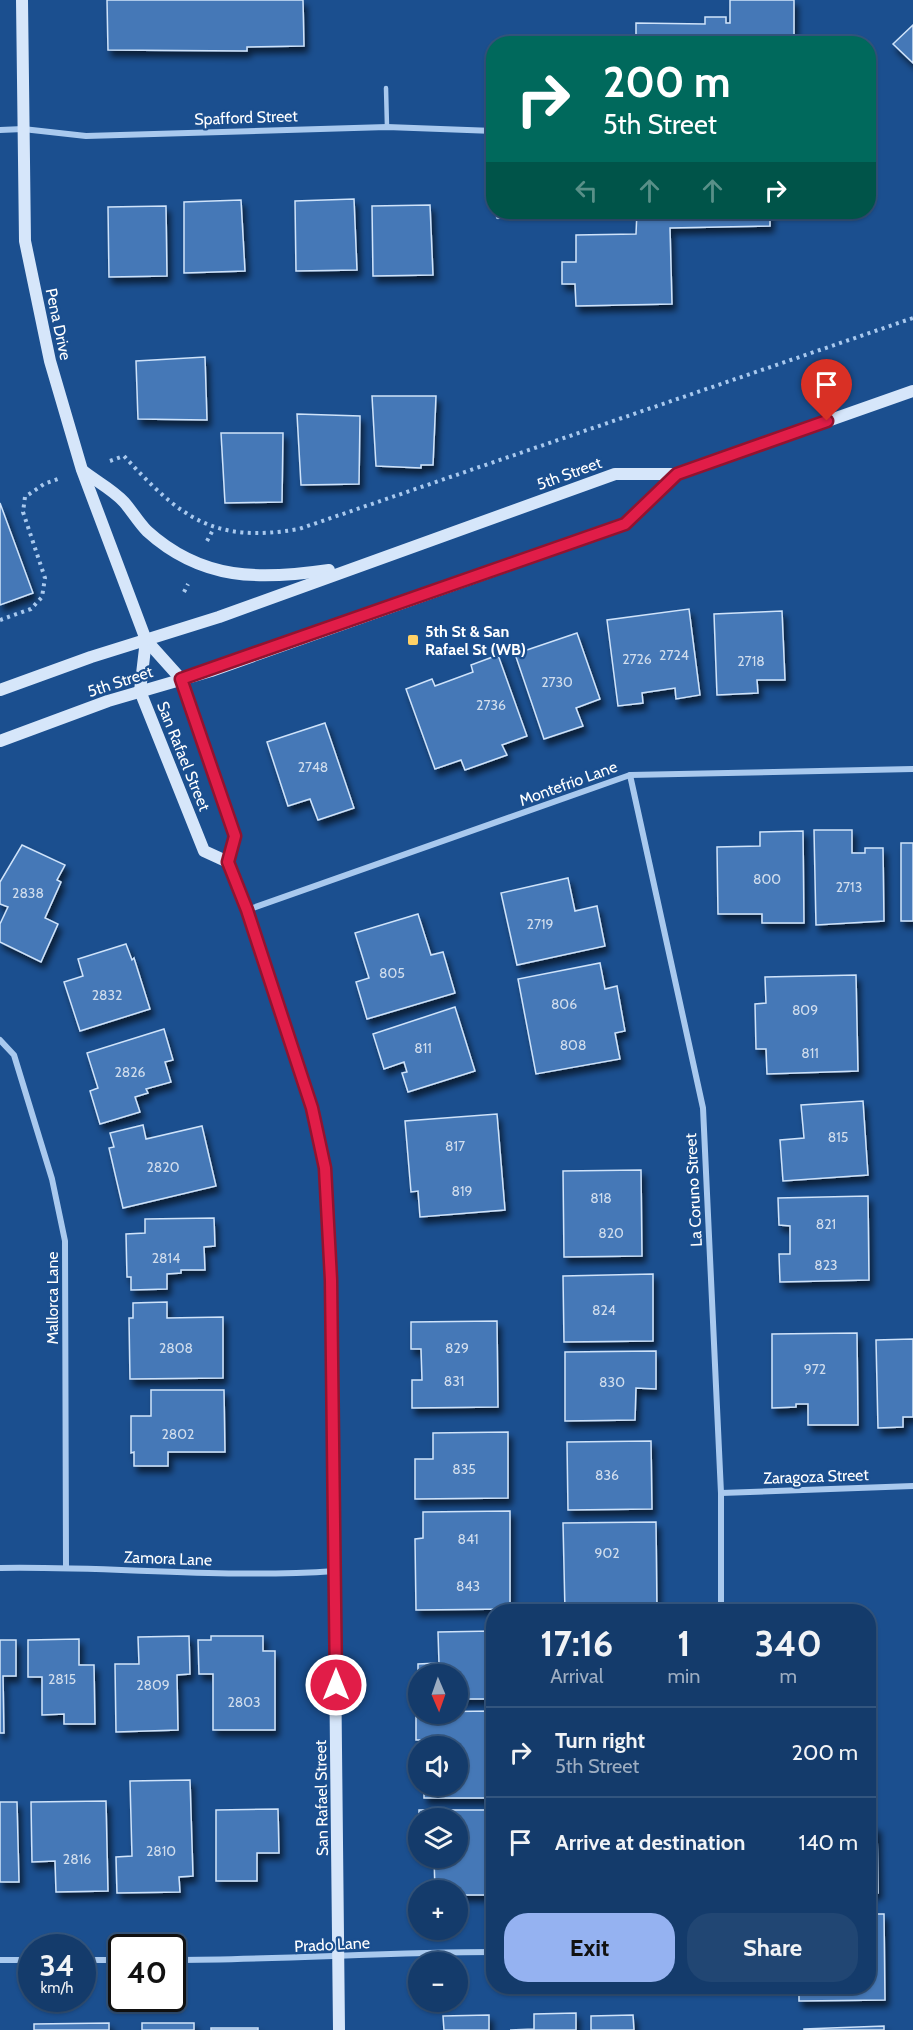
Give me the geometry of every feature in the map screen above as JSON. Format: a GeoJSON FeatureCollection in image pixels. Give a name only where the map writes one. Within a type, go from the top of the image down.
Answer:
{"type":"FeatureCollection","features":[{"type":"Feature","properties":{"kind":"street","name":"Pena Drive"},"geometry":{"type":"LineString","coordinates":[[22,0],[25,241],[50,361],[82,470],[146,640]]}},
{"type":"Feature","properties":{"kind":"street","name":"Spafford Street"},"geometry":{"type":"LineString","coordinates":[[0,130],[23,129],[86,136],[387,128],[486,131]]}},
{"type":"Feature","properties":{"kind":"street","name":"5th Street"},"geometry":{"type":"LineString","coordinates":[[0,690],[219,617],[352,567],[615,474],[677,474],[913,391]]}},
{"type":"Feature","properties":{"kind":"street"},"geometry":{"type":"LineString","coordinates":[[82,470],[123,501],[145,529],[167,548],[197,564],[229,574],[266,577],[352,567]]}},
{"type":"Feature","properties":{"kind":"street","name":"5th Street"},"geometry":{"type":"LineString","coordinates":[[0,741],[625,524],[677,474]]}},
{"type":"Feature","properties":{"kind":"street","name":"San Rafael Street"},"geometry":{"type":"LineString","coordinates":[[146,640],[181,679],[235,836],[228,862],[247,910],[312,1108],[325,1168],[331,1280],[339,2030]]}},
{"type":"Feature","properties":{"kind":"street","name":"San Rafael Street"},"geometry":{"type":"LineString","coordinates":[[146,640],[140,691],[204,851],[228,862]]}},
{"type":"Feature","properties":{"kind":"street","name":"Montefrio Lane"},"geometry":{"type":"LineString","coordinates":[[247,910],[630,775],[913,769]]}},
{"type":"Feature","properties":{"kind":"street","name":"La Coruno Street"},"geometry":{"type":"LineString","coordinates":[[630,775],[703,1108],[721,1493],[721,1604]]}},
{"type":"Feature","properties":{"kind":"street","name":"Mallorca Lane"},"geometry":{"type":"LineString","coordinates":[[0,1041],[14,1055],[52,1179],[65,1241],[66,1567]]}},
{"type":"Feature","properties":{"kind":"street","name":"Zaragoza Street"},"geometry":{"type":"LineString","coordinates":[[721,1493],[913,1486]]}},
{"type":"Feature","properties":{"kind":"street","name":"Zamora Lane"},"geometry":{"type":"LineString","coordinates":[[0,1568],[66,1567],[272,1576],[335,1571]]}},
{"type":"Feature","properties":{"kind":"street","name":"Prado Lane"},"geometry":{"type":"LineString","coordinates":[[186,1960],[277,1960],[413,1952],[486,1952]]}},
{"type":"Feature","properties":{"kind":"street"},"geometry":{"type":"LineString","coordinates":[[0,1959],[18,1960]]}},
{"type":"Feature","properties":{"kind":"lane"},"geometry":{"type":"LineString","coordinates":[[386,88],[387,128]]}},
{"type":"Feature","properties":{"kind":"path"},"geometry":{"type":"LineString","coordinates":[[124,456],[155,490],[185,514],[214,528],[241,533],[273,533],[299,529],[913,318]]}},
{"type":"Feature","properties":{"kind":"path"},"geometry":{"type":"LineString","coordinates":[[0,620],[31,609],[42,597],[45,578],[23,512],[25,497],[44,484]]}},
{"type":"Feature","properties":{"kind":"path"},"geometry":{"type":"LineString","coordinates":[[204,548],[214,528]]}},
{"type":"Feature","properties":{"kind":"building"},"geometry":{"type":"Polygon","coordinates":[[[107,0],[303,0],[304,46],[247,47],[247,51],[108,50],[107,0]]]}},
{"type":"Feature","properties":{"kind":"building"},"geometry":{"type":"Polygon","coordinates":[[[730,0],[794,0],[794,36],[636,36],[636,23],[705,24],[705,17],[726,17],[726,23],[730,23],[730,0]]]}},
{"type":"Feature","properties":{"kind":"building"},"geometry":{"type":"Polygon","coordinates":[[[913,25],[913,63],[893,44],[913,25]]]}},
{"type":"Feature","properties":{"kind":"building"},"geometry":{"type":"Polygon","coordinates":[[[354,199],[357,270],[296,271],[295,201],[354,199]]]}},
{"type":"Feature","properties":{"kind":"building"},"geometry":{"type":"Polygon","coordinates":[[[241,200],[245,271],[184,273],[184,202],[241,200]]]}},
{"type":"Feature","properties":{"kind":"building"},"geometry":{"type":"Polygon","coordinates":[[[430,205],[433,275],[373,276],[372,206],[430,205]]]}},
{"type":"Feature","properties":{"kind":"building"},"geometry":{"type":"Polygon","coordinates":[[[166,206],[167,276],[109,277],[108,207],[166,206]]]}},
{"type":"Feature","properties":{"kind":"building"},"geometry":{"type":"Polygon","coordinates":[[[637,219],[770,219],[770,226],[670,228],[672,304],[576,306],[575,284],[562,284],[562,262],[576,262],[576,235],[636,234],[637,219]]]}},
{"type":"Feature","properties":{"kind":"building"},"geometry":{"type":"Polygon","coordinates":[[[205,357],[207,420],[138,419],[136,361],[205,357]]]}},
{"type":"Feature","properties":{"kind":"building"},"geometry":{"type":"Polygon","coordinates":[[[372,396],[436,396],[433,465],[421,465],[421,468],[376,466],[372,396]]]}},
{"type":"Feature","properties":{"kind":"building"},"geometry":{"type":"Polygon","coordinates":[[[297,414],[360,416],[359,484],[301,485],[297,414]]]}},
{"type":"Feature","properties":{"kind":"building"},"geometry":{"type":"Polygon","coordinates":[[[221,433],[283,433],[282,502],[225,503],[221,433]]]}},
{"type":"Feature","properties":{"kind":"building"},"geometry":{"type":"Polygon","coordinates":[[[0,503],[33,593],[0,605],[0,503]]]}},
{"type":"Feature","properties":{"kind":"building"},"geometry":{"type":"Polygon","coordinates":[[[689,609],[700,695],[676,699],[675,688],[642,693],[643,703],[618,706],[607,620],[689,609]]]}},
{"type":"Feature","properties":{"kind":"building"},"geometry":{"type":"Polygon","coordinates":[[[782,611],[785,680],[757,680],[758,693],[717,695],[714,614],[782,611]]]}},
{"type":"Feature","properties":{"kind":"building"},"geometry":{"type":"Polygon","coordinates":[[[577,633],[600,699],[576,708],[583,726],[544,739],[515,654],[577,633]]]}},
{"type":"Feature","properties":{"kind":"building"},"geometry":{"type":"Polygon","coordinates":[[[498,655],[527,736],[502,745],[507,755],[465,770],[461,760],[435,769],[406,689],[432,679],[435,686],[473,672],[471,665],[498,655]]]}},
{"type":"Feature","properties":{"kind":"building"},"geometry":{"type":"Polygon","coordinates":[[[325,723],[354,808],[318,820],[310,799],[288,806],[267,742],[325,723]]]}},
{"type":"Feature","properties":{"kind":"building"},"geometry":{"type":"Polygon","coordinates":[[[814,830],[852,830],[852,853],[865,853],[865,848],[883,848],[884,921],[816,925],[814,830]]]}},
{"type":"Feature","properties":{"kind":"building"},"geometry":{"type":"Polygon","coordinates":[[[803,831],[804,923],[762,923],[762,914],[718,914],[717,847],[760,846],[760,832],[803,831]]]}},
{"type":"Feature","properties":{"kind":"building"},"geometry":{"type":"Polygon","coordinates":[[[901,843],[913,843],[913,921],[901,921],[901,843]]]}},
{"type":"Feature","properties":{"kind":"building"},"geometry":{"type":"Polygon","coordinates":[[[22,845],[65,865],[57,880],[61,882],[45,918],[58,924],[41,962],[0,942],[0,924],[8,907],[0,904],[0,882],[22,845]]]}},
{"type":"Feature","properties":{"kind":"building"},"geometry":{"type":"Polygon","coordinates":[[[568,878],[575,911],[597,906],[605,946],[517,965],[501,893],[568,878]]]}},
{"type":"Feature","properties":{"kind":"building"},"geometry":{"type":"Polygon","coordinates":[[[418,914],[431,955],[443,952],[455,993],[367,1019],[356,982],[369,978],[355,933],[418,914]]]}},
{"type":"Feature","properties":{"kind":"building"},"geometry":{"type":"Polygon","coordinates":[[[126,944],[132,960],[134,958],[150,1009],[80,1031],[64,982],[83,976],[78,959],[126,944]]]}},
{"type":"Feature","properties":{"kind":"building"},"geometry":{"type":"Polygon","coordinates":[[[600,963],[605,989],[617,986],[625,1031],[615,1033],[620,1059],[536,1074],[518,979],[600,963]]]}},
{"type":"Feature","properties":{"kind":"building"},"geometry":{"type":"Polygon","coordinates":[[[856,975],[858,1071],[767,1074],[766,1049],[756,1049],[755,1004],[766,1003],[765,977],[856,975]]]}},
{"type":"Feature","properties":{"kind":"building"},"geometry":{"type":"Polygon","coordinates":[[[455,1007],[475,1071],[408,1092],[402,1073],[407,1072],[404,1062],[384,1069],[373,1034],[455,1007]]]}},
{"type":"Feature","properties":{"kind":"building"},"geometry":{"type":"Polygon","coordinates":[[[164,1029],[173,1060],[165,1062],[171,1082],[146,1089],[148,1093],[135,1097],[140,1112],[100,1124],[90,1091],[98,1088],[87,1053],[164,1029]]]}},
{"type":"Feature","properties":{"kind":"building"},"geometry":{"type":"Polygon","coordinates":[[[863,1101],[868,1175],[783,1181],[780,1140],[804,1138],[801,1105],[863,1101]]]}},
{"type":"Feature","properties":{"kind":"building"},"geometry":{"type":"Polygon","coordinates":[[[497,1114],[505,1210],[420,1217],[418,1191],[411,1192],[405,1121],[497,1114]]]}},
{"type":"Feature","properties":{"kind":"building"},"geometry":{"type":"Polygon","coordinates":[[[143,1125],[146,1139],[202,1126],[216,1186],[123,1208],[109,1148],[114,1147],[110,1133],[143,1125]]]}},
{"type":"Feature","properties":{"kind":"building"},"geometry":{"type":"Polygon","coordinates":[[[641,1170],[642,1256],[564,1257],[563,1171],[641,1170]]]}},
{"type":"Feature","properties":{"kind":"building"},"geometry":{"type":"Polygon","coordinates":[[[868,1196],[869,1280],[780,1282],[779,1254],[790,1254],[790,1226],[779,1225],[778,1198],[868,1196]]]}},
{"type":"Feature","properties":{"kind":"building"},"geometry":{"type":"Polygon","coordinates":[[[214,1218],[215,1246],[204,1247],[205,1270],[181,1270],[181,1273],[167,1274],[167,1289],[131,1290],[131,1277],[127,1277],[126,1234],[145,1233],[145,1219],[214,1218]]]}},
{"type":"Feature","properties":{"kind":"building"},"geometry":{"type":"Polygon","coordinates":[[[653,1274],[653,1341],[564,1342],[563,1276],[653,1274]]]}},
{"type":"Feature","properties":{"kind":"building"},"geometry":{"type":"Polygon","coordinates":[[[167,1302],[167,1318],[223,1317],[223,1378],[130,1379],[129,1318],[133,1318],[133,1303],[167,1302]]]}},
{"type":"Feature","properties":{"kind":"building"},"geometry":{"type":"Polygon","coordinates":[[[497,1321],[498,1407],[412,1408],[412,1380],[422,1380],[421,1349],[411,1349],[411,1322],[497,1321]]]}},
{"type":"Feature","properties":{"kind":"building"},"geometry":{"type":"Polygon","coordinates":[[[857,1333],[858,1425],[808,1425],[808,1404],[772,1408],[772,1334],[857,1333]]]}},
{"type":"Feature","properties":{"kind":"building"},"geometry":{"type":"Polygon","coordinates":[[[913,1339],[913,1417],[903,1417],[903,1427],[878,1428],[876,1340],[913,1339]]]}},
{"type":"Feature","properties":{"kind":"building"},"geometry":{"type":"Polygon","coordinates":[[[656,1351],[656,1389],[636,1388],[635,1420],[565,1421],[565,1352],[656,1351]]]}},
{"type":"Feature","properties":{"kind":"building"},"geometry":{"type":"Polygon","coordinates":[[[151,1390],[224,1390],[225,1452],[168,1452],[168,1466],[134,1466],[134,1452],[131,1453],[131,1416],[151,1416],[151,1390]]]}},
{"type":"Feature","properties":{"kind":"building"},"geometry":{"type":"Polygon","coordinates":[[[508,1432],[508,1498],[415,1499],[415,1459],[433,1459],[433,1433],[508,1432]]]}},
{"type":"Feature","properties":{"kind":"building"},"geometry":{"type":"Polygon","coordinates":[[[651,1441],[652,1509],[568,1510],[567,1442],[651,1441]]]}},
{"type":"Feature","properties":{"kind":"building"},"geometry":{"type":"Polygon","coordinates":[[[510,1511],[510,1604],[486,1604],[486,1609],[416,1610],[415,1539],[423,1538],[423,1512],[510,1511]]]}},
{"type":"Feature","properties":{"kind":"building"},"geometry":{"type":"Polygon","coordinates":[[[656,1522],[657,1604],[565,1604],[563,1523],[656,1522]]]}},
{"type":"Feature","properties":{"kind":"building"},"geometry":{"type":"Polygon","coordinates":[[[486,1631],[486,1699],[468,1699],[468,1664],[418,1664],[439,1663],[438,1632],[486,1631]]]}},
{"type":"Feature","properties":{"kind":"building"},"geometry":{"type":"Polygon","coordinates":[[[189,1636],[190,1674],[177,1675],[178,1730],[116,1732],[115,1664],[139,1664],[138,1637],[189,1636]]]}},
{"type":"Feature","properties":{"kind":"building"},"geometry":{"type":"Polygon","coordinates":[[[211,1636],[263,1636],[263,1651],[275,1651],[275,1730],[213,1730],[213,1674],[199,1674],[198,1640],[211,1640],[211,1636]]]}},
{"type":"Feature","properties":{"kind":"building"},"geometry":{"type":"Polygon","coordinates":[[[79,1639],[79,1665],[94,1665],[95,1724],[64,1724],[64,1714],[42,1715],[42,1677],[28,1677],[28,1640],[79,1639]]]}},
{"type":"Feature","properties":{"kind":"building"},"geometry":{"type":"Polygon","coordinates":[[[0,1640],[16,1640],[16,1676],[3,1676],[4,1733],[0,1733],[0,1640]]]}},
{"type":"Feature","properties":{"kind":"building"},"geometry":{"type":"Polygon","coordinates":[[[468,1711],[486,1711],[486,1798],[424,1798],[424,1796],[468,1796],[468,1736],[416,1736],[416,1724],[468,1724],[468,1711]]]}},
{"type":"Feature","properties":{"kind":"building"},"geometry":{"type":"Polygon","coordinates":[[[190,1780],[193,1876],[179,1877],[180,1892],[117,1893],[116,1857],[132,1856],[130,1781],[190,1780]]]}},
{"type":"Feature","properties":{"kind":"building"},"geometry":{"type":"Polygon","coordinates":[[[106,1801],[108,1891],[56,1892],[55,1861],[32,1862],[31,1802],[106,1801]]]}},
{"type":"Feature","properties":{"kind":"building"},"geometry":{"type":"Polygon","coordinates":[[[0,1802],[17,1802],[19,1882],[0,1882],[0,1802]]]}},
{"type":"Feature","properties":{"kind":"building"},"geometry":{"type":"Polygon","coordinates":[[[278,1809],[279,1853],[257,1853],[257,1881],[216,1881],[216,1810],[278,1809]]]}},
{"type":"Feature","properties":{"kind":"building"},"geometry":{"type":"Polygon","coordinates":[[[468,1810],[486,1810],[486,1895],[468,1895],[468,1880],[435,1880],[434,1868],[468,1868],[468,1810]]]}},
{"type":"Feature","properties":{"kind":"building"},"geometry":{"type":"Polygon","coordinates":[[[876,1826],[877,1826],[878,1893],[876,1893],[876,1826]]]}},
{"type":"Feature","properties":{"kind":"building"},"geometry":{"type":"Polygon","coordinates":[[[876,1914],[884,1914],[885,2000],[799,2001],[799,1994],[876,1994],[876,1914]]]}},
{"type":"Feature","properties":{"kind":"building"},"geometry":{"type":"Polygon","coordinates":[[[576,2013],[576,2030],[510,2030],[534,2029],[534,2014],[576,2013]]]}},
{"type":"Feature","properties":{"kind":"building"},"geometry":{"type":"Polygon","coordinates":[[[489,2015],[489,2030],[444,2030],[443,2016],[489,2015]]]}},
{"type":"Feature","properties":{"kind":"building"},"geometry":{"type":"Polygon","coordinates":[[[633,2015],[634,2030],[591,2030],[591,2016],[633,2015]]]}},
{"type":"Feature","properties":{"kind":"building"},"geometry":{"type":"Polygon","coordinates":[[[109,2023],[109,2030],[34,2030],[34,2024],[109,2023]]]}},
{"type":"Feature","properties":{"kind":"building"},"geometry":{"type":"Polygon","coordinates":[[[142,2023],[194,2023],[194,2030],[142,2030],[142,2023]]]}},
{"type":"Feature","properties":{"kind":"building"},"geometry":{"type":"Polygon","coordinates":[[[884,2026],[884,2030],[804,2030],[804,2029],[884,2026]]]}},
{"type":"Feature","properties":{"kind":"building"},"geometry":{"type":"Polygon","coordinates":[[[211,2028],[258,2028],[258,2030],[211,2030],[211,2028]]]}},
{"type":"Feature","properties":{"kind":"place","name":"5th St & San Rafael St (WB)"},"geometry":{"type":"Point","coordinates":[413,640]}},
{"type":"Feature","properties":{"kind":"route"},"geometry":{"type":"LineString","coordinates":[[336,1685],[331,1280],[325,1168],[312,1108],[247,910],[228,862],[235,836],[181,679],[211,671],[625,524],[677,474],[827,421]]}}]}
